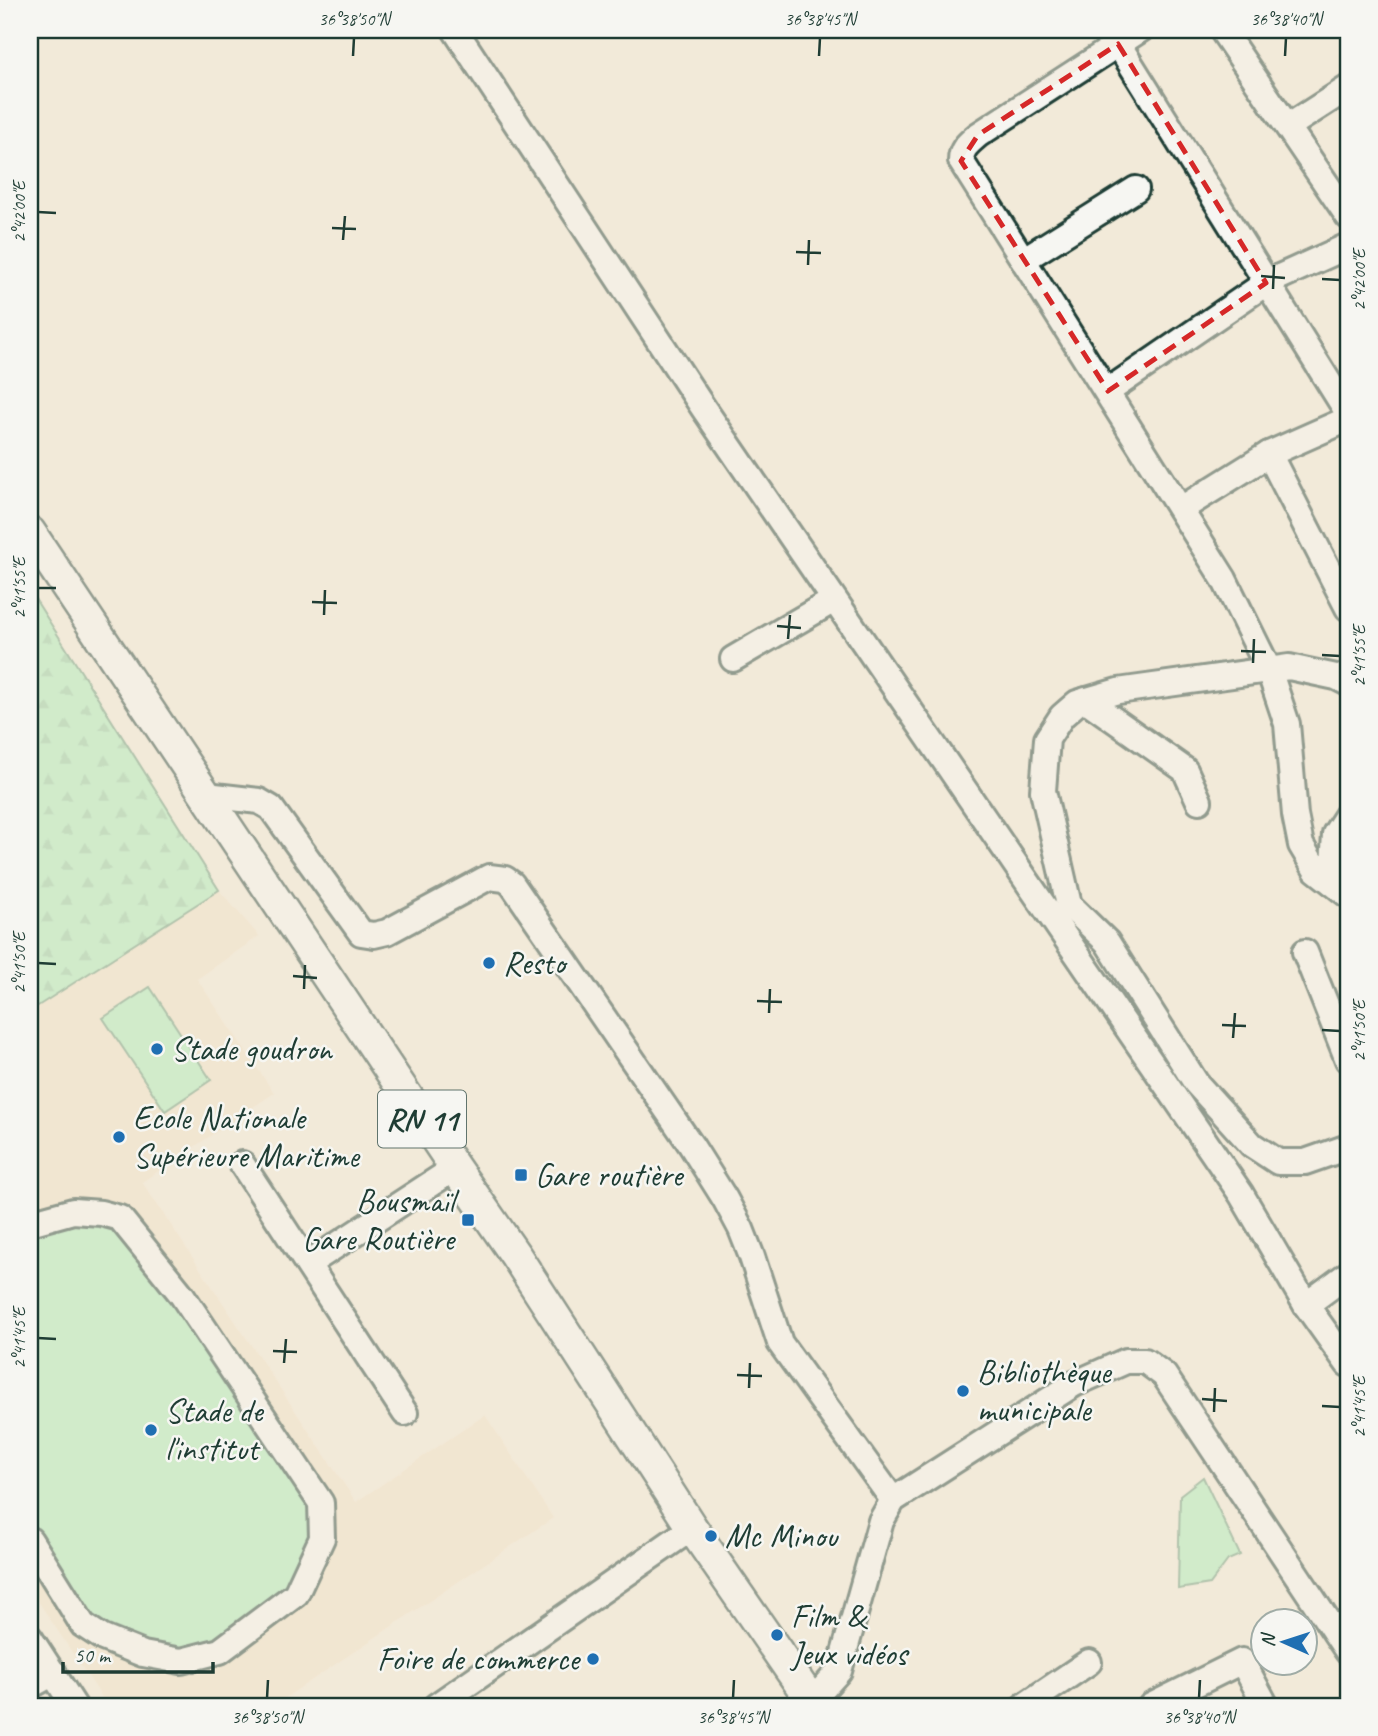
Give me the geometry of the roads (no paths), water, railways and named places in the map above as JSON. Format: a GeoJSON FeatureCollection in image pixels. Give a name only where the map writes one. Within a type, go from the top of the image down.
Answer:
{"type":"FeatureCollection","features":[{"type":"Feature","properties":{"kind":"main road","name":"RN 11"},"geometry":{"type":"LineString","coordinates":[[30,532],[516,1256],[692,1528],[813,1704]]}},
{"type":"Feature","properties":{"kind":"street"},"geometry":{"type":"LineString","coordinates":[[456,30],[704,409],[1241,1194],[1326,1337],[1348,1364]]}},
{"type":"Feature","properties":{"kind":"street"},"geometry":{"type":"LineString","coordinates":[[1140,30],[978,135],[961,153],[961,161],[1224,579],[1269,670],[1287,724],[1295,815],[1301,845],[1316,870],[1340,888]]}},
{"type":"Feature","properties":{"kind":"street"},"geometry":{"type":"LineString","coordinates":[[1223,30],[1348,216]]}},
{"type":"Feature","properties":{"kind":"street"},"geometry":{"type":"LineString","coordinates":[[1118,44],[1348,414]]}},
{"type":"Feature","properties":{"kind":"street"},"geometry":{"type":"LineString","coordinates":[[1289,126],[1348,88]]}},
{"type":"Feature","properties":{"kind":"street"},"geometry":{"type":"LineString","coordinates":[[1023,260],[1136,189]]}},
{"type":"Feature","properties":{"kind":"street"},"geometry":{"type":"LineString","coordinates":[[1108,391],[1266,283],[1348,246]]}},
{"type":"Feature","properties":{"kind":"street"},"geometry":{"type":"LineString","coordinates":[[1181,509],[1269,454],[1348,419]]}},
{"type":"Feature","properties":{"kind":"street"},"geometry":{"type":"LineString","coordinates":[[1269,454],[1348,608]]}},
{"type":"Feature","properties":{"kind":"street"},"geometry":{"type":"LineString","coordinates":[[733,659],[834,600]]}},
{"type":"Feature","properties":{"kind":"street"},"geometry":{"type":"LineString","coordinates":[[1348,682],[1289,667],[1118,691],[1077,703],[1062,716],[1048,739],[1043,791],[1069,905],[1107,942],[1196,1083],[1252,1145],[1278,1162],[1305,1162],[1348,1147]]}},
{"type":"Feature","properties":{"kind":"street"},"geometry":{"type":"LineString","coordinates":[[1086,700],[1185,770],[1199,801]]}},
{"type":"Feature","properties":{"kind":"street"},"geometry":{"type":"LineString","coordinates":[[206,795],[259,800],[271,808],[361,933],[367,935],[387,932],[489,877],[505,879],[512,884],[725,1199],[752,1257],[780,1343],[893,1500]]}},
{"type":"Feature","properties":{"kind":"street"},"geometry":{"type":"LineString","coordinates":[[1340,888],[1335,834],[1348,814]]}},
{"type":"Feature","properties":{"kind":"street"},"geometry":{"type":"LineString","coordinates":[[1305,952],[1348,1060]]}},
{"type":"Feature","properties":{"kind":"street"},"geometry":{"type":"LineString","coordinates":[[1095,979],[1119,961]]}},
{"type":"Feature","properties":{"kind":"street"},"geometry":{"type":"LineString","coordinates":[[242,1164],[405,1413]]}},
{"type":"Feature","properties":{"kind":"street"},"geometry":{"type":"LineString","coordinates":[[308,1264],[455,1168]]}},
{"type":"Feature","properties":{"kind":"street"},"geometry":{"type":"LineString","coordinates":[[30,1223],[73,1211],[101,1213],[120,1218],[182,1295],[321,1503],[322,1538],[296,1594],[219,1651],[181,1661],[143,1654],[103,1638],[83,1625],[30,1540]]}},
{"type":"Feature","properties":{"kind":"street"},"geometry":{"type":"LineString","coordinates":[[1306,1305],[1348,1274]]}},
{"type":"Feature","properties":{"kind":"street"},"geometry":{"type":"LineString","coordinates":[[813,1704],[839,1671],[881,1521],[893,1500],[1074,1384],[1126,1361],[1145,1361],[1164,1375],[1346,1643]]}},
{"type":"Feature","properties":{"kind":"street"},"geometry":{"type":"LineString","coordinates":[[436,1706],[692,1528]]}},
{"type":"Feature","properties":{"kind":"street"},"geometry":{"type":"LineString","coordinates":[[30,1638],[74,1706]]}},
{"type":"Feature","properties":{"kind":"street"},"geometry":{"type":"LineString","coordinates":[[1151,1706],[1242,1661],[1266,1706]]}},
{"type":"Feature","properties":{"kind":"street"},"geometry":{"type":"LineString","coordinates":[[1024,1706],[1089,1662]]}},
{"type":"Feature","properties":{"kind":"street"},"geometry":{"type":"LineString","coordinates":[[30,1686],[54,1673]]}},
{"type":"Feature","properties":{"kind":"place","name":"Resto"},"geometry":{"type":"Point","coordinates":[489,963]}},
{"type":"Feature","properties":{"kind":"place","name":"Stade goudron"},"geometry":{"type":"Point","coordinates":[157,1049]}},
{"type":"Feature","properties":{"kind":"place","name":"Ecole Nationale Supérieure Maritime"},"geometry":{"type":"Point","coordinates":[119,1137]}},
{"type":"Feature","properties":{"kind":"place","name":"Gare routière"},"geometry":{"type":"Point","coordinates":[521,1175]}},
{"type":"Feature","properties":{"kind":"place","name":"Bousmaïl Gare Routière"},"geometry":{"type":"Point","coordinates":[468,1220]}},
{"type":"Feature","properties":{"kind":"place","name":"Bibliothèque municipale"},"geometry":{"type":"Point","coordinates":[963,1391]}},
{"type":"Feature","properties":{"kind":"place","name":"Stade de l'institut"},"geometry":{"type":"Point","coordinates":[151,1430]}},
{"type":"Feature","properties":{"kind":"place","name":"Mc Minou"},"geometry":{"type":"Point","coordinates":[711,1536]}},
{"type":"Feature","properties":{"kind":"place","name":"Film & Jeux vidéos"},"geometry":{"type":"Point","coordinates":[777,1635]}},
{"type":"Feature","properties":{"kind":"place","name":"Foire de commerce"},"geometry":{"type":"Point","coordinates":[593,1659]}}]}
